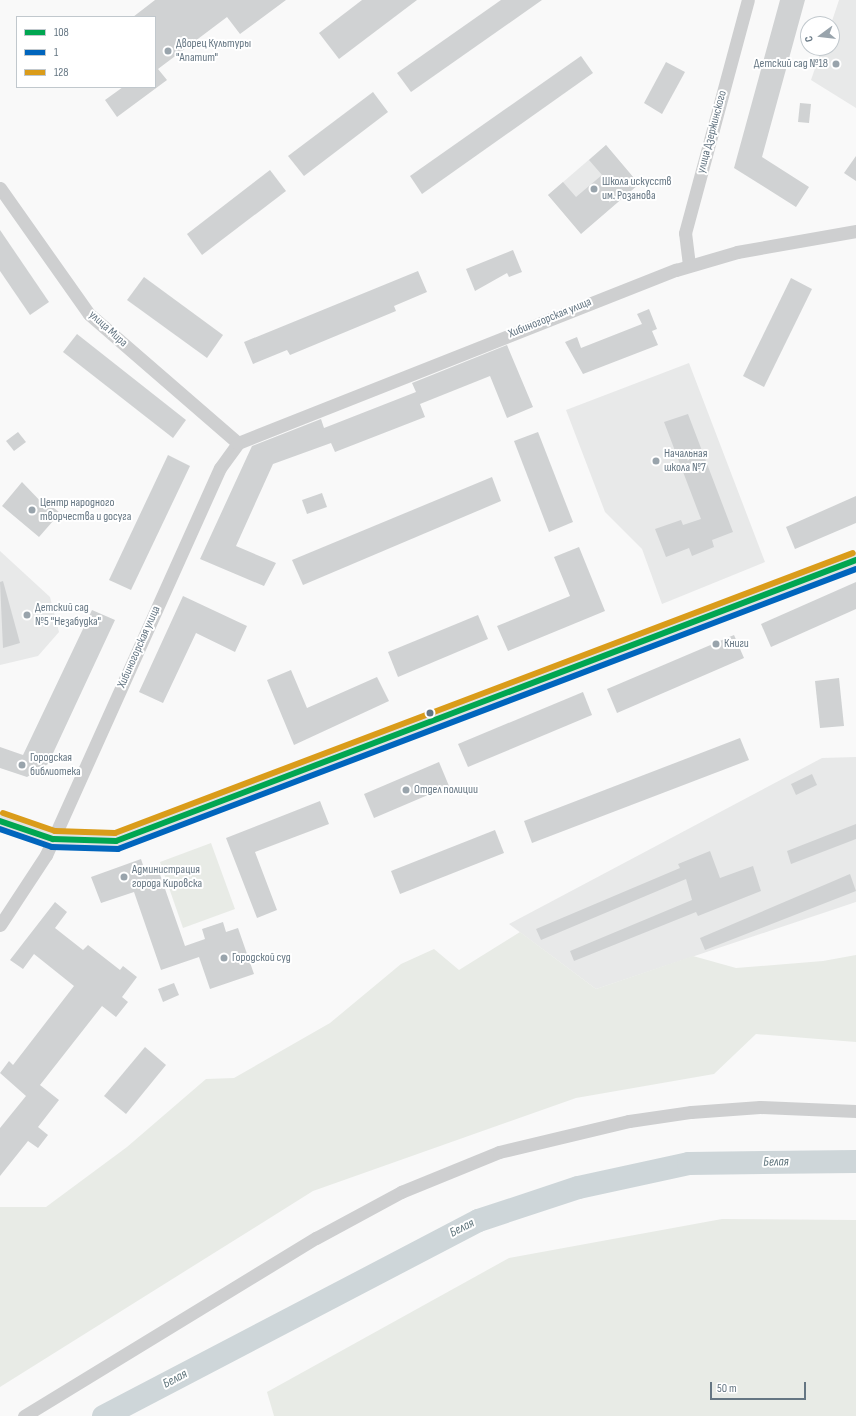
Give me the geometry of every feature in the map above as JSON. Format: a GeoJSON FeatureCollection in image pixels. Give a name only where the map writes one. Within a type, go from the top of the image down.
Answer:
{"type":"FeatureCollection","features":[{"type":"Feature","properties":{"kind":"main road"},"geometry":{"type":"LineString","coordinates":[[0,821],[100,842],[132,836],[856,560]]}},
{"type":"Feature","properties":{"kind":"street","name":"улица Дзержинского"},"geometry":{"type":"LineString","coordinates":[[689,266],[684,233],[748,0]]}},
{"type":"Feature","properties":{"kind":"street","name":"улица Мира"},"geometry":{"type":"LineString","coordinates":[[0,188],[89,314],[238,443]]}},
{"type":"Feature","properties":{"kind":"street","name":"Хибиногорская улица"},"geometry":{"type":"LineString","coordinates":[[0,925],[46,855],[220,468],[238,443],[689,266],[737,252],[856,231]]}},
{"type":"Feature","properties":{"kind":"street"},"geometry":{"type":"LineString","coordinates":[[24,1416],[316,1238],[401,1192],[499,1152],[629,1121],[690,1112],[760,1107],[856,1111]]}},
{"type":"Feature","properties":{"kind":"shaded area","name":"Детский сад №18"},"geometry":{"type":"Polygon","coordinates":[[[839,0],[856,0],[856,108],[811,80],[819,56],[840,56],[840,16],[834,16],[839,0]]]}},
{"type":"Feature","properties":{"kind":"shaded area","name":"Школа искусств им. Розанова"},"geometry":{"type":"Polygon","coordinates":[[[606,145],[639,184],[581,233],[548,195],[606,145]]]}},
{"type":"Feature","properties":{"kind":"shaded area","name":"Начальная школа №7"},"geometry":{"type":"Polygon","coordinates":[[[689,363],[765,562],[662,604],[642,549],[605,512],[566,410],[689,363]]]}},
{"type":"Feature","properties":{"kind":"shaded area","name":"Детский сад №5 \"Незабудка\""},"geometry":{"type":"Polygon","coordinates":[[[0,551],[50,597],[59,632],[38,656],[0,665],[0,551]]]}},
{"type":"Feature","properties":{"kind":"shaded area"},"geometry":{"type":"Polygon","coordinates":[[[856,757],[856,902],[596,989],[509,924],[822,758],[856,757]]]}},
{"type":"Feature","properties":{"kind":"shaded area"},"geometry":{"type":"Polygon","coordinates":[[[211,843],[235,909],[183,928],[160,862],[211,843]]]}},
{"type":"Feature","properties":{"kind":"shaded area"},"geometry":{"type":"Polygon","coordinates":[[[520,932],[596,989],[693,956],[736,968],[823,961],[856,955],[856,1042],[756,1034],[714,1074],[576,1098],[313,1191],[0,1387],[0,1207],[46,1207],[127,1147],[206,1079],[234,1078],[330,1023],[401,964],[434,949],[459,970],[520,932]]]}},
{"type":"Feature","properties":{"kind":"shaded area"},"geometry":{"type":"Polygon","coordinates":[[[722,1219],[856,1220],[856,1416],[274,1416],[267,1392],[509,1258],[722,1219]]]}},
{"type":"Feature","properties":{"kind":"building","name":"Дворец Культуры \"Апатит\""},"geometry":{"type":"Polygon","coordinates":[[[155,0],[286,0],[240,34],[227,17],[158,69],[167,80],[117,117],[105,100],[122,88],[156,88],[156,16],[134,16],[155,0]]]}},
{"type":"Feature","properties":{"kind":"building"},"geometry":{"type":"Polygon","coordinates":[[[362,0],[417,0],[339,59],[319,33],[362,0]]]}},
{"type":"Feature","properties":{"kind":"building"},"geometry":{"type":"Polygon","coordinates":[[[501,0],[542,0],[411,92],[397,73],[501,0]]]}},
{"type":"Feature","properties":{"kind":"building"},"geometry":{"type":"Polygon","coordinates":[[[780,0],[805,0],[762,157],[809,187],[796,207],[734,168],[780,0]]]}},
{"type":"Feature","properties":{"kind":"building"},"geometry":{"type":"Polygon","coordinates":[[[581,56],[593,73],[422,194],[410,176],[581,56]]]}},
{"type":"Feature","properties":{"kind":"building"},"geometry":{"type":"Polygon","coordinates":[[[666,62],[685,72],[662,114],[644,103],[666,62]]]}},
{"type":"Feature","properties":{"kind":"building"},"geometry":{"type":"Polygon","coordinates":[[[373,92],[388,112],[304,176],[288,156],[373,92]]]}},
{"type":"Feature","properties":{"kind":"building"},"geometry":{"type":"Polygon","coordinates":[[[800,103],[811,104],[809,123],[798,122],[800,103]]]}},
{"type":"Feature","properties":{"kind":"building","name":"Школа искусств им. Розанова"},"geometry":{"type":"Polygon","coordinates":[[[606,145],[639,184],[581,234],[548,195],[563,182],[576,197],[602,175],[589,160],[606,145]]]}},
{"type":"Feature","properties":{"kind":"building"},"geometry":{"type":"Polygon","coordinates":[[[856,156],[856,181],[844,173],[856,156]]]}},
{"type":"Feature","properties":{"kind":"building"},"geometry":{"type":"Polygon","coordinates":[[[270,170],[286,191],[202,255],[187,234],[270,170]]]}},
{"type":"Feature","properties":{"kind":"building"},"geometry":{"type":"Polygon","coordinates":[[[0,230],[49,302],[30,315],[0,271],[0,230]]]}},
{"type":"Feature","properties":{"kind":"building"},"geometry":{"type":"Polygon","coordinates":[[[513,250],[522,272],[509,277],[507,273],[475,291],[466,269],[513,250]]]}},
{"type":"Feature","properties":{"kind":"building"},"geometry":{"type":"Polygon","coordinates":[[[418,271],[427,292],[394,306],[396,311],[290,355],[287,350],[253,364],[244,342],[418,271]]]}},
{"type":"Feature","properties":{"kind":"building"},"geometry":{"type":"Polygon","coordinates":[[[144,277],[223,335],[207,358],[127,300],[144,277]]]}},
{"type":"Feature","properties":{"kind":"building"},"geometry":{"type":"Polygon","coordinates":[[[791,278],[812,289],[764,387],[743,376],[791,278]]]}},
{"type":"Feature","properties":{"kind":"building"},"geometry":{"type":"Polygon","coordinates":[[[649,309],[657,329],[652,331],[658,345],[583,374],[565,342],[577,337],[581,348],[642,324],[637,314],[649,309]]]}},
{"type":"Feature","properties":{"kind":"building"},"geometry":{"type":"Polygon","coordinates":[[[77,334],[186,420],[173,438],[63,352],[77,334]]]}},
{"type":"Feature","properties":{"kind":"building"},"geometry":{"type":"Polygon","coordinates":[[[507,345],[533,407],[507,418],[490,376],[420,404],[425,417],[335,452],[331,443],[273,464],[236,546],[276,563],[264,586],[200,559],[252,446],[321,419],[324,428],[416,392],[412,383],[507,345]]]}},
{"type":"Feature","properties":{"kind":"building"},"geometry":{"type":"Polygon","coordinates":[[[688,414],[733,532],[712,540],[714,547],[692,556],[689,548],[666,557],[655,529],[681,520],[683,525],[701,519],[664,422],[688,414]]]}},
{"type":"Feature","properties":{"kind":"building"},"geometry":{"type":"Polygon","coordinates":[[[18,432],[26,442],[14,451],[6,441],[18,432]]]}},
{"type":"Feature","properties":{"kind":"building"},"geometry":{"type":"Polygon","coordinates":[[[538,432],[573,522],[549,532],[514,441],[538,432]]]}},
{"type":"Feature","properties":{"kind":"building"},"geometry":{"type":"Polygon","coordinates":[[[168,455],[190,466],[131,590],[109,580],[168,455]]]}},
{"type":"Feature","properties":{"kind":"building"},"geometry":{"type":"Polygon","coordinates":[[[492,477],[501,501],[303,585],[292,560],[492,477]]]}},
{"type":"Feature","properties":{"kind":"building","name":"Центр народного творчества и досуга"},"geometry":{"type":"Polygon","coordinates":[[[22,482],[46,507],[49,504],[60,513],[39,537],[2,506],[22,482]]]}},
{"type":"Feature","properties":{"kind":"building"},"geometry":{"type":"Polygon","coordinates":[[[322,493],[327,507],[307,514],[302,500],[322,493]]]}},
{"type":"Feature","properties":{"kind":"building"},"geometry":{"type":"Polygon","coordinates":[[[856,496],[856,523],[795,549],[786,527],[856,496]]]}},
{"type":"Feature","properties":{"kind":"building"},"geometry":{"type":"Polygon","coordinates":[[[579,547],[605,611],[508,651],[497,626],[570,596],[554,557],[579,547]]]}},
{"type":"Feature","properties":{"kind":"building"},"geometry":{"type":"Polygon","coordinates":[[[3,581],[20,643],[3,648],[0,582],[3,581]]]}},
{"type":"Feature","properties":{"kind":"building"},"geometry":{"type":"Polygon","coordinates":[[[856,582],[856,609],[771,647],[761,624],[856,582]]]}},
{"type":"Feature","properties":{"kind":"building"},"geometry":{"type":"Polygon","coordinates":[[[183,596],[247,626],[235,652],[196,633],[163,703],[139,692],[183,596]]]}},
{"type":"Feature","properties":{"kind":"building"},"geometry":{"type":"Polygon","coordinates":[[[92,610],[115,620],[48,764],[27,777],[0,768],[0,747],[23,755],[92,610]]]}},
{"type":"Feature","properties":{"kind":"building"},"geometry":{"type":"Polygon","coordinates":[[[478,615],[488,639],[398,677],[388,652],[478,615]]]}},
{"type":"Feature","properties":{"kind":"building"},"geometry":{"type":"Polygon","coordinates":[[[734,635],[744,658],[617,713],[607,689],[734,635]]]}},
{"type":"Feature","properties":{"kind":"building"},"geometry":{"type":"Polygon","coordinates":[[[291,670],[307,708],[377,677],[389,701],[294,745],[267,680],[291,670]]]}},
{"type":"Feature","properties":{"kind":"building"},"geometry":{"type":"Polygon","coordinates":[[[839,678],[844,726],[820,728],[815,681],[839,678]]]}},
{"type":"Feature","properties":{"kind":"building"},"geometry":{"type":"Polygon","coordinates":[[[583,692],[592,715],[468,767],[458,744],[583,692]]]}},
{"type":"Feature","properties":{"kind":"building"},"geometry":{"type":"Polygon","coordinates":[[[740,738],[749,760],[532,843],[524,821],[740,738]]]}},
{"type":"Feature","properties":{"kind":"building","name":"Отдел полиции"},"geometry":{"type":"Polygon","coordinates":[[[439,762],[449,786],[374,818],[364,794],[439,762]]]}},
{"type":"Feature","properties":{"kind":"building"},"geometry":{"type":"Polygon","coordinates":[[[812,774],[817,785],[796,795],[791,784],[812,774]]]}},
{"type":"Feature","properties":{"kind":"building"},"geometry":{"type":"Polygon","coordinates":[[[320,801],[329,824],[255,852],[277,910],[257,918],[226,838],[320,801]]]}},
{"type":"Feature","properties":{"kind":"building"},"geometry":{"type":"Polygon","coordinates":[[[856,824],[856,839],[791,864],[787,851],[856,824]]]}},
{"type":"Feature","properties":{"kind":"building"},"geometry":{"type":"Polygon","coordinates":[[[495,830],[504,853],[400,894],[391,871],[495,830]]]}},
{"type":"Feature","properties":{"kind":"building"},"geometry":{"type":"Polygon","coordinates":[[[710,851],[720,878],[753,866],[761,891],[698,916],[696,912],[574,961],[570,951],[692,900],[686,879],[541,940],[536,929],[680,868],[678,864],[710,851]]]}},
{"type":"Feature","properties":{"kind":"building"},"geometry":{"type":"Polygon","coordinates":[[[141,859],[145,871],[157,866],[185,946],[205,939],[202,929],[223,922],[226,932],[238,928],[254,974],[210,989],[199,957],[161,970],[134,892],[101,903],[91,877],[141,859]]]}},
{"type":"Feature","properties":{"kind":"building"},"geometry":{"type":"Polygon","coordinates":[[[850,874],[856,891],[705,950],[700,938],[850,874]]]}},
{"type":"Feature","properties":{"kind":"building"},"geometry":{"type":"Polygon","coordinates":[[[55,902],[67,912],[55,928],[83,950],[88,945],[120,970],[123,966],[137,977],[122,997],[128,1002],[116,1017],[102,1006],[40,1085],[59,1100],[38,1127],[48,1135],[38,1148],[28,1141],[0,1176],[0,1128],[26,1096],[0,1073],[9,1061],[13,1065],[74,986],[34,954],[23,969],[10,960],[55,902]]]}},
{"type":"Feature","properties":{"kind":"building"},"geometry":{"type":"Polygon","coordinates":[[[174,983],[179,995],[163,1002],[158,989],[174,983]]]}},
{"type":"Feature","properties":{"kind":"building"},"geometry":{"type":"Polygon","coordinates":[[[145,1047],[166,1065],[126,1114],[104,1096],[145,1047]]]}},
{"type":"Feature","properties":{"kind":"waterway","name":"Белая"},"geometry":{"type":"LineString","coordinates":[[103,1416],[478,1220],[578,1187],[688,1163],[856,1161]]}},
{"type":"Feature","properties":{"kind":"transit line","name":"128"},"geometry":{"type":"LineString","coordinates":[[3,813],[55,831],[115,833],[853,553]]}},
{"type":"Feature","properties":{"kind":"transit line","name":"108"},"geometry":{"type":"LineString","coordinates":[[0,821],[53,839],[116,841],[856,560]]}},
{"type":"Feature","properties":{"kind":"transit line","name":"1"},"geometry":{"type":"LineString","coordinates":[[0,829],[52,847],[118,849],[856,569]]}},
{"type":"Feature","properties":{"kind":"place","name":"Дворец Культуры \"Апатит\""},"geometry":{"type":"Point","coordinates":[168,51]}},
{"type":"Feature","properties":{"kind":"place","name":"Детский сад №18"},"geometry":{"type":"Point","coordinates":[836,64]}},
{"type":"Feature","properties":{"kind":"place","name":"Школа искусств им. Розанова"},"geometry":{"type":"Point","coordinates":[594,189]}},
{"type":"Feature","properties":{"kind":"place","name":"Начальная школа №7"},"geometry":{"type":"Point","coordinates":[656,461]}},
{"type":"Feature","properties":{"kind":"place","name":"Центр народного творчества и досуга"},"geometry":{"type":"Point","coordinates":[32,510]}},
{"type":"Feature","properties":{"kind":"place","name":"Детский сад №5 \"Незабудка\""},"geometry":{"type":"Point","coordinates":[27,615]}},
{"type":"Feature","properties":{"kind":"place","name":"Книги"},"geometry":{"type":"Point","coordinates":[716,644]}},
{"type":"Feature","properties":{"kind":"place","name":"Городская библиотека"},"geometry":{"type":"Point","coordinates":[22,765]}},
{"type":"Feature","properties":{"kind":"place","name":"Отдел полиции"},"geometry":{"type":"Point","coordinates":[406,790]}},
{"type":"Feature","properties":{"kind":"place","name":"Администрация города Кировска"},"geometry":{"type":"Point","coordinates":[124,877]}},
{"type":"Feature","properties":{"kind":"place","name":"Городской суд"},"geometry":{"type":"Point","coordinates":[224,958]}}]}
